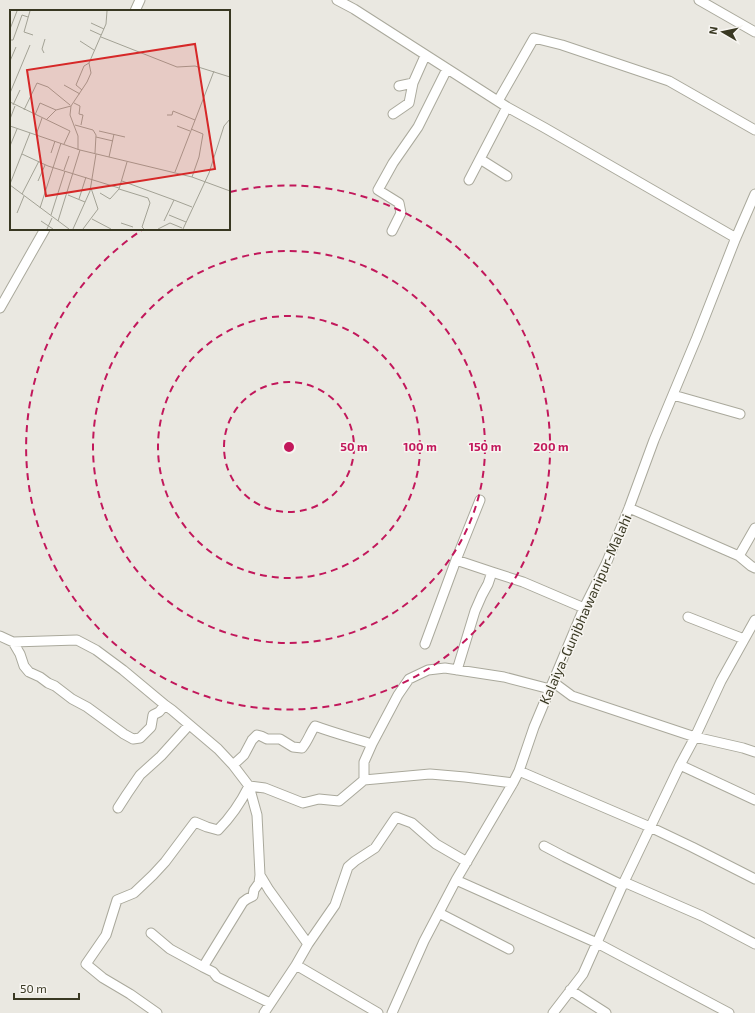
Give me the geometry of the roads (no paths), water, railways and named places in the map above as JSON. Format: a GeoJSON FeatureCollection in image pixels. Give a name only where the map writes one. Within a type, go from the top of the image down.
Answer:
{"type":"FeatureCollection","features":[{"type":"Feature","properties":{"kind":"street"},"geometry":{"type":"LineString","coordinates":[[135,10],[140,0]]}},
{"type":"Feature","properties":{"kind":"street"},"geometry":{"type":"LineString","coordinates":[[337,0],[506,107],[736,238]]}},
{"type":"Feature","properties":{"kind":"street"},"geometry":{"type":"LineString","coordinates":[[699,0],[755,32]]}},
{"type":"Feature","properties":{"kind":"street"},"geometry":{"type":"LineString","coordinates":[[498,101],[534,38],[562,45],[669,81],[755,130]]}},
{"type":"Feature","properties":{"kind":"street"},"geometry":{"type":"LineString","coordinates":[[393,114],[409,103],[413,83],[426,56]]}},
{"type":"Feature","properties":{"kind":"street"},"geometry":{"type":"LineString","coordinates":[[392,230],[401,213],[399,203],[378,190],[393,163],[418,127],[447,69]]}},
{"type":"Feature","properties":{"kind":"street"},"geometry":{"type":"LineString","coordinates":[[399,86],[413,83]]}},
{"type":"Feature","properties":{"kind":"street"},"geometry":{"type":"LineString","coordinates":[[470,180],[506,107]]}},
{"type":"Feature","properties":{"kind":"street"},"geometry":{"type":"LineString","coordinates":[[480,159],[507,176]]}},
{"type":"Feature","properties":{"kind":"street","name":"Kalaiya-Gunjbhawanipur-Malahi"},"geometry":{"type":"LineString","coordinates":[[392,1013],[424,941],[456,880],[514,783],[534,727],[584,608],[606,564],[672,395],[755,194]]}},
{"type":"Feature","properties":{"kind":"street"},"geometry":{"type":"LineString","coordinates":[[0,308],[44,230]]}},
{"type":"Feature","properties":{"kind":"street"},"geometry":{"type":"LineString","coordinates":[[672,395],[740,414]]}},
{"type":"Feature","properties":{"kind":"street"},"geometry":{"type":"LineString","coordinates":[[425,644],[480,500]]}},
{"type":"Feature","properties":{"kind":"street"},"geometry":{"type":"LineString","coordinates":[[629,508],[739,556],[755,568]]}},
{"type":"Feature","properties":{"kind":"street"},"geometry":{"type":"LineString","coordinates":[[739,556],[755,528]]}},
{"type":"Feature","properties":{"kind":"street"},"geometry":{"type":"LineString","coordinates":[[456,560],[523,582],[584,608]]}},
{"type":"Feature","properties":{"kind":"street"},"geometry":{"type":"LineString","coordinates":[[457,670],[476,611],[492,572]]}},
{"type":"Feature","properties":{"kind":"street"},"geometry":{"type":"LineString","coordinates":[[688,617],[744,639]]}},
{"type":"Feature","properties":{"kind":"street"},"geometry":{"type":"LineString","coordinates":[[553,1013],[582,974],[650,827],[721,681],[755,620]]}},
{"type":"Feature","properties":{"kind":"street"},"geometry":{"type":"LineString","coordinates":[[0,636],[13,642],[77,640],[96,650],[123,670],[218,749],[249,786],[257,815],[260,875],[259,883],[254,890],[253,896],[247,898],[243,902],[203,967]]}},
{"type":"Feature","properties":{"kind":"street"},"geometry":{"type":"LineString","coordinates":[[13,642],[20,654],[24,666],[29,672],[55,686],[133,739],[140,738],[146,732],[150,727],[153,715],[159,712],[165,705]]}},
{"type":"Feature","properties":{"kind":"street"},"geometry":{"type":"LineString","coordinates":[[364,780],[364,762],[372,744],[398,695],[409,679],[428,670],[445,668],[551,686],[572,696],[695,737],[755,752]]}},
{"type":"Feature","properties":{"kind":"street"},"geometry":{"type":"LineString","coordinates":[[118,808],[140,775],[161,756],[189,725]]}},
{"type":"Feature","properties":{"kind":"street"},"geometry":{"type":"LineString","coordinates":[[233,766],[244,755],[252,740],[257,735],[267,739],[280,739],[293,747],[302,748],[307,742],[315,726],[372,744]]}},
{"type":"Feature","properties":{"kind":"street"},"geometry":{"type":"LineString","coordinates":[[743,748],[755,746]]}},
{"type":"Feature","properties":{"kind":"street"},"geometry":{"type":"LineString","coordinates":[[680,765],[755,800]]}},
{"type":"Feature","properties":{"kind":"street"},"geometry":{"type":"LineString","coordinates":[[519,771],[650,827],[755,878]]}},
{"type":"Feature","properties":{"kind":"street"},"geometry":{"type":"LineString","coordinates":[[249,786],[265,788],[303,803],[319,799],[339,801],[364,780],[430,774],[514,783]]}},
{"type":"Feature","properties":{"kind":"street"},"geometry":{"type":"LineString","coordinates":[[157,1013],[130,994],[103,978],[86,964],[106,935],[117,900],[134,893],[153,875],[165,862],[195,822],[218,830],[242,800],[249,786]]}},
{"type":"Feature","properties":{"kind":"street"},"geometry":{"type":"LineString","coordinates":[[264,1013],[335,905],[348,867],[375,848],[396,817],[412,823],[436,844],[467,862]]}},
{"type":"Feature","properties":{"kind":"street"},"geometry":{"type":"LineString","coordinates":[[544,846],[564,857],[623,884],[702,916],[755,944]]}},
{"type":"Feature","properties":{"kind":"street"},"geometry":{"type":"LineString","coordinates":[[260,875],[308,944]]}},
{"type":"Feature","properties":{"kind":"street"},"geometry":{"type":"LineString","coordinates":[[456,880],[597,943],[729,1013]]}},
{"type":"Feature","properties":{"kind":"street"},"geometry":{"type":"LineString","coordinates":[[439,913],[509,948]]}},
{"type":"Feature","properties":{"kind":"street"},"geometry":{"type":"LineString","coordinates":[[152,933],[170,949],[213,972],[218,977],[270,1003]]}},
{"type":"Feature","properties":{"kind":"street"},"geometry":{"type":"LineString","coordinates":[[296,965],[378,1013]]}},
{"type":"Feature","properties":{"kind":"street"},"geometry":{"type":"LineString","coordinates":[[570,990],[606,1013]]}}]}
